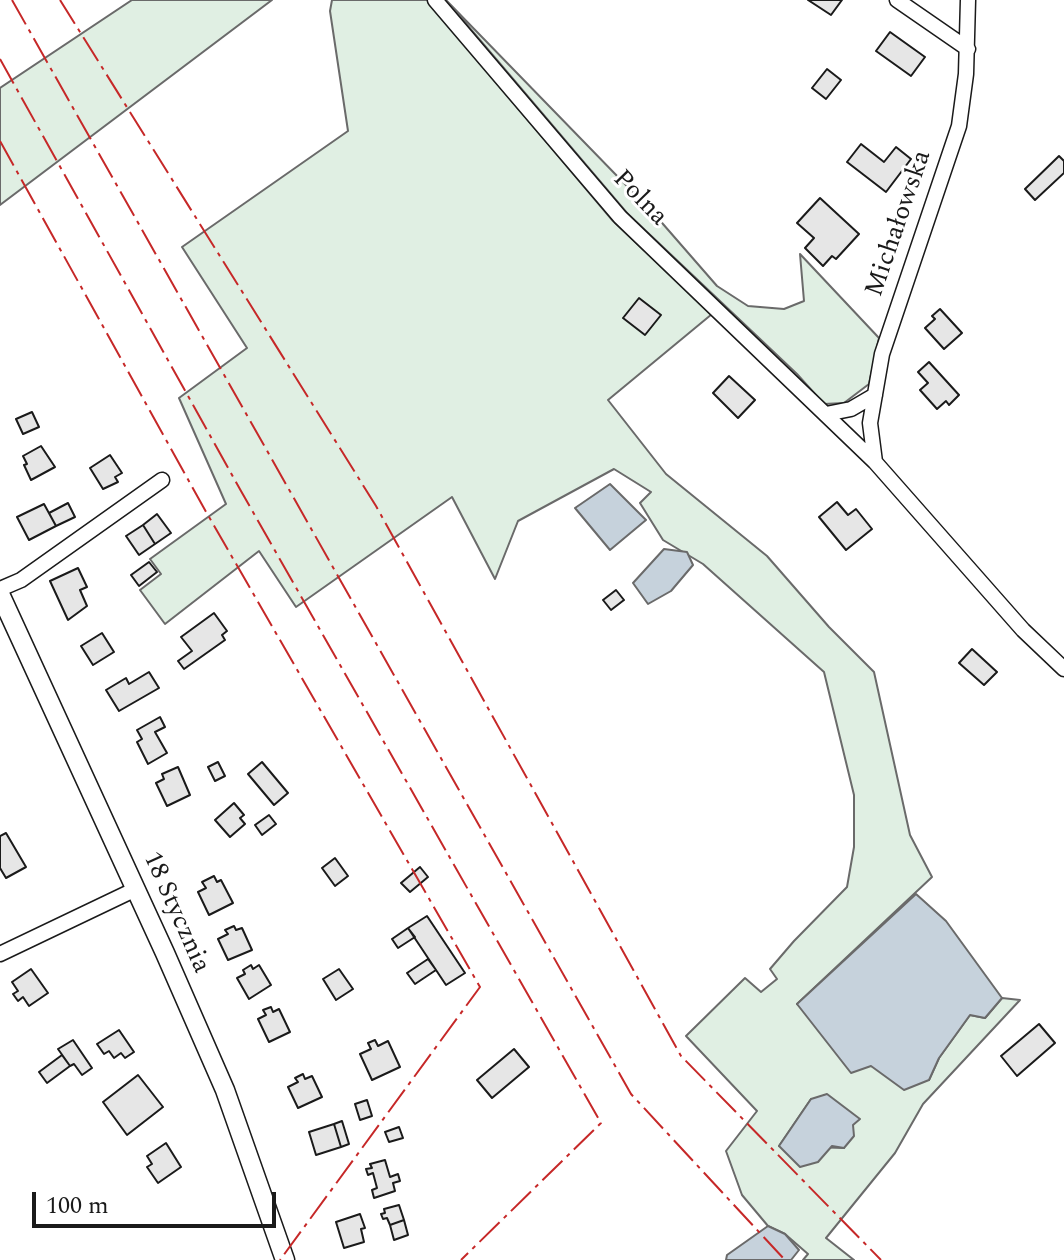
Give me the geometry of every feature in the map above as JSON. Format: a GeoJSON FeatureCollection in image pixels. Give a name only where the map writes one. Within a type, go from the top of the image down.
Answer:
{"type":"FeatureCollection","features":[{"type":"Feature","properties":{"kind":"street","name":"Polna"},"geometry":{"type":"LineString","coordinates":[[435,0],[620,217],[875,462],[1023,630],[1064,669]]}},
{"type":"Feature","properties":{"kind":"street"},"geometry":{"type":"LineString","coordinates":[[897,0],[968,49]]}},
{"type":"Feature","properties":{"kind":"street","name":"Michałowska"},"geometry":{"type":"LineString","coordinates":[[875,462],[870,423],[882,354],[959,126],[968,49],[968,0]]}},
{"type":"Feature","properties":{"kind":"street"},"geometry":{"type":"LineString","coordinates":[[826,414],[851,409],[875,395]]}},
{"type":"Feature","properties":{"kind":"street"},"geometry":{"type":"LineString","coordinates":[[0,591],[21,580],[162,480]]}},
{"type":"Feature","properties":{"kind":"street","name":"18 Stycznia"},"geometry":{"type":"LineString","coordinates":[[0,591],[225,1090],[285,1260]]}},
{"type":"Feature","properties":{"kind":"street"},"geometry":{"type":"LineString","coordinates":[[0,954],[136,889]]}},
{"type":"Feature","properties":{"kind":"green space"},"geometry":{"type":"Polygon","coordinates":[[[132,0],[272,0],[0,205],[0,88],[132,0]]]}},
{"type":"Feature","properties":{"kind":"green space"},"geometry":{"type":"Polygon","coordinates":[[[332,0],[427,0],[613,221],[712,314],[608,400],[666,474],[767,556],[829,627],[874,672],[910,835],[932,877],[797,1004],[871,1066],[929,1080],[939,1058],[970,1015],[985,1018],[1002,998],[1020,1000],[923,1104],[895,1153],[826,1238],[854,1260],[803,1260],[808,1254],[785,1234],[768,1226],[742,1195],[726,1151],[757,1111],[686,1036],[745,978],[761,992],[777,979],[770,969],[847,887],[854,847],[854,795],[824,672],[703,564],[663,540],[640,503],[651,492],[614,469],[518,521],[495,579],[452,497],[296,607],[259,551],[165,624],[140,590],[161,574],[150,559],[226,504],[179,398],[247,348],[182,247],[348,131],[330,11],[332,0]],[[811,1099],[779,1146],[844,1148],[811,1099]]]}},
{"type":"Feature","properties":{"kind":"green space"},"geometry":{"type":"Polygon","coordinates":[[[446,0],[656,216],[717,286],[748,306],[784,309],[804,301],[800,254],[879,338],[869,384],[844,403],[824,404],[797,374],[627,213],[446,0]]]}},
{"type":"Feature","properties":{"kind":"shaded area"},"geometry":{"type":"Polygon","coordinates":[[[610,484],[646,520],[610,550],[575,508],[610,484]]]}},
{"type":"Feature","properties":{"kind":"shaded area"},"geometry":{"type":"Polygon","coordinates":[[[664,549],[687,552],[693,565],[671,591],[648,604],[633,583],[664,549]]]}},
{"type":"Feature","properties":{"kind":"shaded area"},"geometry":{"type":"Polygon","coordinates":[[[916,894],[946,921],[1002,998],[985,1018],[970,1015],[939,1058],[929,1080],[904,1090],[871,1066],[851,1073],[797,1004],[916,894]]]}},
{"type":"Feature","properties":{"kind":"shaded area"},"geometry":{"type":"Polygon","coordinates":[[[827,1094],[860,1119],[853,1125],[854,1136],[844,1148],[832,1146],[818,1162],[800,1167],[779,1146],[811,1099],[827,1094]]]}},
{"type":"Feature","properties":{"kind":"shaded area"},"geometry":{"type":"Polygon","coordinates":[[[768,1226],[785,1234],[799,1250],[791,1260],[726,1260],[727,1255],[768,1226]]]}},
{"type":"Feature","properties":{"kind":"building"},"geometry":{"type":"Polygon","coordinates":[[[808,0],[842,0],[831,15],[808,0]]]}},
{"type":"Feature","properties":{"kind":"building"},"geometry":{"type":"Polygon","coordinates":[[[890,32],[925,57],[911,76],[876,51],[890,32]]]}},
{"type":"Feature","properties":{"kind":"building"},"geometry":{"type":"Polygon","coordinates":[[[827,69],[841,80],[826,99],[812,88],[827,69]]]}},
{"type":"Feature","properties":{"kind":"building"},"geometry":{"type":"Polygon","coordinates":[[[861,144],[884,162],[896,147],[911,159],[886,192],[847,162],[861,144]]]}},
{"type":"Feature","properties":{"kind":"building"},"geometry":{"type":"Polygon","coordinates":[[[1059,156],[1064,161],[1064,173],[1035,200],[1025,189],[1059,156]]]}},
{"type":"Feature","properties":{"kind":"building"},"geometry":{"type":"Polygon","coordinates":[[[820,198],[859,234],[836,259],[832,256],[823,266],[805,248],[814,238],[797,223],[820,198]]]}},
{"type":"Feature","properties":{"kind":"building"},"geometry":{"type":"Polygon","coordinates":[[[639,298],[661,315],[645,335],[623,318],[639,298]]]}},
{"type":"Feature","properties":{"kind":"building"},"geometry":{"type":"Polygon","coordinates":[[[940,309],[962,333],[944,349],[925,328],[940,309]]]}},
{"type":"Feature","properties":{"kind":"building"},"geometry":{"type":"Polygon","coordinates":[[[929,362],[959,395],[949,405],[946,401],[937,409],[920,390],[928,383],[918,372],[929,362]]]}},
{"type":"Feature","properties":{"kind":"building"},"geometry":{"type":"Polygon","coordinates":[[[729,376],[755,400],[738,418],[713,393],[729,376]]]}},
{"type":"Feature","properties":{"kind":"building"},"geometry":{"type":"Polygon","coordinates":[[[32,412],[39,427],[23,434],[16,419],[32,412]]]}},
{"type":"Feature","properties":{"kind":"building"},"geometry":{"type":"Polygon","coordinates":[[[41,446],[55,467],[31,480],[23,456],[41,446]]]}},
{"type":"Feature","properties":{"kind":"building"},"geometry":{"type":"Polygon","coordinates":[[[110,455],[122,473],[115,477],[118,482],[103,489],[90,468],[110,455]]]}},
{"type":"Feature","properties":{"kind":"building"},"geometry":{"type":"Polygon","coordinates":[[[837,502],[848,515],[856,509],[872,529],[846,550],[819,517],[837,502]]]}},
{"type":"Feature","properties":{"kind":"building"},"geometry":{"type":"Polygon","coordinates":[[[68,503],[75,517],[56,526],[49,513],[68,503]]]}},
{"type":"Feature","properties":{"kind":"building"},"geometry":{"type":"Polygon","coordinates":[[[44,504],[56,526],[29,540],[17,517],[44,504]]]}},
{"type":"Feature","properties":{"kind":"building"},"geometry":{"type":"Polygon","coordinates":[[[157,514],[171,533],[155,544],[143,525],[157,514]]]}},
{"type":"Feature","properties":{"kind":"building"},"geometry":{"type":"Polygon","coordinates":[[[143,525],[155,544],[139,555],[126,536],[143,525]]]}},
{"type":"Feature","properties":{"kind":"building"},"geometry":{"type":"Polygon","coordinates":[[[149,562],[157,572],[139,586],[131,575],[149,562]]]}},
{"type":"Feature","properties":{"kind":"building"},"geometry":{"type":"Polygon","coordinates":[[[78,568],[87,587],[80,590],[87,606],[68,620],[50,581],[78,568]]]}},
{"type":"Feature","properties":{"kind":"building"},"geometry":{"type":"Polygon","coordinates":[[[616,590],[624,600],[611,610],[603,600],[616,590]]]}},
{"type":"Feature","properties":{"kind":"building"},"geometry":{"type":"Polygon","coordinates":[[[214,613],[227,631],[222,635],[225,640],[184,669],[178,661],[192,651],[181,637],[214,613]]]}},
{"type":"Feature","properties":{"kind":"building"},"geometry":{"type":"Polygon","coordinates":[[[102,633],[114,652],[93,665],[81,646],[102,633]]]}},
{"type":"Feature","properties":{"kind":"building"},"geometry":{"type":"Polygon","coordinates":[[[972,649],[997,672],[984,685],[959,663],[972,649]]]}},
{"type":"Feature","properties":{"kind":"building"},"geometry":{"type":"Polygon","coordinates":[[[149,672],[159,688],[119,711],[106,690],[126,678],[129,684],[149,672]]]}},
{"type":"Feature","properties":{"kind":"building"},"geometry":{"type":"Polygon","coordinates":[[[160,717],[165,727],[155,732],[167,753],[148,764],[137,742],[142,739],[137,730],[160,717]]]}},
{"type":"Feature","properties":{"kind":"building"},"geometry":{"type":"Polygon","coordinates":[[[218,762],[225,776],[215,781],[208,767],[218,762]]]}},
{"type":"Feature","properties":{"kind":"building"},"geometry":{"type":"Polygon","coordinates":[[[262,762],[288,793],[274,805],[248,774],[262,762]]]}},
{"type":"Feature","properties":{"kind":"building"},"geometry":{"type":"Polygon","coordinates":[[[178,767],[190,795],[167,806],[156,783],[164,779],[162,774],[178,767]]]}},
{"type":"Feature","properties":{"kind":"building"},"geometry":{"type":"Polygon","coordinates":[[[234,803],[244,815],[240,818],[245,824],[230,837],[215,820],[234,803]]]}},
{"type":"Feature","properties":{"kind":"building"},"geometry":{"type":"Polygon","coordinates":[[[269,815],[276,824],[262,835],[255,825],[269,815]]]}},
{"type":"Feature","properties":{"kind":"building"},"geometry":{"type":"Polygon","coordinates":[[[6,833],[26,867],[6,878],[0,868],[0,836],[6,833]]]}},
{"type":"Feature","properties":{"kind":"building"},"geometry":{"type":"Polygon","coordinates":[[[335,858],[348,876],[335,886],[322,868],[335,858]]]}},
{"type":"Feature","properties":{"kind":"building"},"geometry":{"type":"Polygon","coordinates":[[[420,867],[428,877],[410,892],[401,883],[420,867]]]}},
{"type":"Feature","properties":{"kind":"building"},"geometry":{"type":"Polygon","coordinates":[[[214,876],[217,882],[221,880],[233,903],[209,915],[198,892],[206,888],[202,882],[214,876]]]}},
{"type":"Feature","properties":{"kind":"building"},"geometry":{"type":"Polygon","coordinates":[[[427,916],[465,973],[446,985],[408,928],[427,916]]]}},
{"type":"Feature","properties":{"kind":"building"},"geometry":{"type":"Polygon","coordinates":[[[234,926],[236,930],[242,928],[252,950],[228,960],[218,939],[228,934],[225,930],[234,926]]]}},
{"type":"Feature","properties":{"kind":"building"},"geometry":{"type":"Polygon","coordinates":[[[408,928],[415,937],[398,948],[392,939],[408,928]]]}},
{"type":"Feature","properties":{"kind":"building"},"geometry":{"type":"Polygon","coordinates":[[[428,959],[436,970],[415,984],[407,973],[428,959]]]}},
{"type":"Feature","properties":{"kind":"building"},"geometry":{"type":"Polygon","coordinates":[[[251,965],[253,969],[259,965],[271,985],[249,999],[237,978],[245,974],[243,970],[251,965]]]}},
{"type":"Feature","properties":{"kind":"building"},"geometry":{"type":"Polygon","coordinates":[[[31,969],[48,993],[29,1006],[23,997],[18,1001],[13,994],[18,991],[12,982],[31,969]]]}},
{"type":"Feature","properties":{"kind":"building"},"geometry":{"type":"Polygon","coordinates":[[[339,969],[353,989],[336,1000],[323,979],[339,969]]]}},
{"type":"Feature","properties":{"kind":"building"},"geometry":{"type":"Polygon","coordinates":[[[271,1007],[273,1012],[279,1009],[290,1032],[269,1042],[258,1019],[266,1015],[263,1010],[271,1007]]]}},
{"type":"Feature","properties":{"kind":"building"},"geometry":{"type":"Polygon","coordinates":[[[1039,1024],[1055,1043],[1017,1076],[1001,1056],[1039,1024]]]}},
{"type":"Feature","properties":{"kind":"building"},"geometry":{"type":"Polygon","coordinates":[[[119,1030],[134,1052],[125,1058],[121,1053],[114,1058],[109,1051],[104,1054],[97,1044],[119,1030]]]}},
{"type":"Feature","properties":{"kind":"building"},"geometry":{"type":"Polygon","coordinates":[[[73,1040],[92,1068],[82,1075],[74,1064],[70,1066],[58,1049],[73,1040]]]}},
{"type":"Feature","properties":{"kind":"building"},"geometry":{"type":"Polygon","coordinates":[[[375,1040],[378,1046],[388,1041],[400,1067],[372,1080],[360,1054],[371,1049],[368,1043],[375,1040]]]}},
{"type":"Feature","properties":{"kind":"building"},"geometry":{"type":"Polygon","coordinates":[[[514,1049],[529,1067],[492,1098],[477,1080],[514,1049]]]}},
{"type":"Feature","properties":{"kind":"building"},"geometry":{"type":"Polygon","coordinates":[[[62,1055],[70,1066],[47,1083],[39,1072],[62,1055]]]}},
{"type":"Feature","properties":{"kind":"building"},"geometry":{"type":"Polygon","coordinates":[[[303,1074],[305,1079],[312,1076],[322,1097],[298,1108],[288,1087],[298,1082],[295,1078],[303,1074]]]}},
{"type":"Feature","properties":{"kind":"building"},"geometry":{"type":"Polygon","coordinates":[[[138,1075],[163,1107],[127,1135],[103,1102],[138,1075]]]}},
{"type":"Feature","properties":{"kind":"building"},"geometry":{"type":"Polygon","coordinates":[[[367,1100],[372,1116],[360,1120],[355,1104],[367,1100]]]}},
{"type":"Feature","properties":{"kind":"building"},"geometry":{"type":"Polygon","coordinates":[[[342,1121],[349,1144],[341,1147],[334,1124],[342,1121]]]}},
{"type":"Feature","properties":{"kind":"building"},"geometry":{"type":"Polygon","coordinates":[[[334,1124],[341,1147],[316,1155],[309,1132],[334,1124]]]}},
{"type":"Feature","properties":{"kind":"building"},"geometry":{"type":"Polygon","coordinates":[[[399,1127],[403,1138],[389,1142],[385,1132],[399,1127]]]}},
{"type":"Feature","properties":{"kind":"building"},"geometry":{"type":"Polygon","coordinates":[[[166,1143],[181,1167],[158,1183],[147,1167],[152,1164],[147,1156],[166,1143]]]}},
{"type":"Feature","properties":{"kind":"building"},"geometry":{"type":"Polygon","coordinates":[[[385,1160],[390,1177],[398,1174],[400,1181],[393,1183],[395,1191],[374,1198],[372,1190],[377,1188],[373,1173],[368,1175],[366,1169],[372,1168],[370,1164],[385,1160]]]}},
{"type":"Feature","properties":{"kind":"building"},"geometry":{"type":"Polygon","coordinates":[[[399,1205],[404,1220],[390,1225],[381,1214],[385,1213],[384,1209],[399,1205]]]}},
{"type":"Feature","properties":{"kind":"building"},"geometry":{"type":"Polygon","coordinates":[[[360,1214],[365,1228],[361,1229],[364,1242],[344,1248],[336,1222],[360,1214]]]}},
{"type":"Feature","properties":{"kind":"building"},"geometry":{"type":"Polygon","coordinates":[[[404,1220],[408,1235],[394,1240],[390,1225],[404,1220]]]}},
{"type":"Feature","properties":{"kind":"power"},"geometry":{"type":"LineString","coordinates":[[12,0],[631,1094],[785,1260]]}},
{"type":"Feature","properties":{"kind":"power"},"geometry":{"type":"LineString","coordinates":[[60,0],[376,506],[681,1056],[881,1260]]}},
{"type":"Feature","properties":{"kind":"power"},"geometry":{"type":"LineString","coordinates":[[0,59],[241,491],[601,1123],[461,1260]]}},
{"type":"Feature","properties":{"kind":"power"},"geometry":{"type":"LineString","coordinates":[[0,141],[205,510],[480,987],[280,1260]]}}]}
